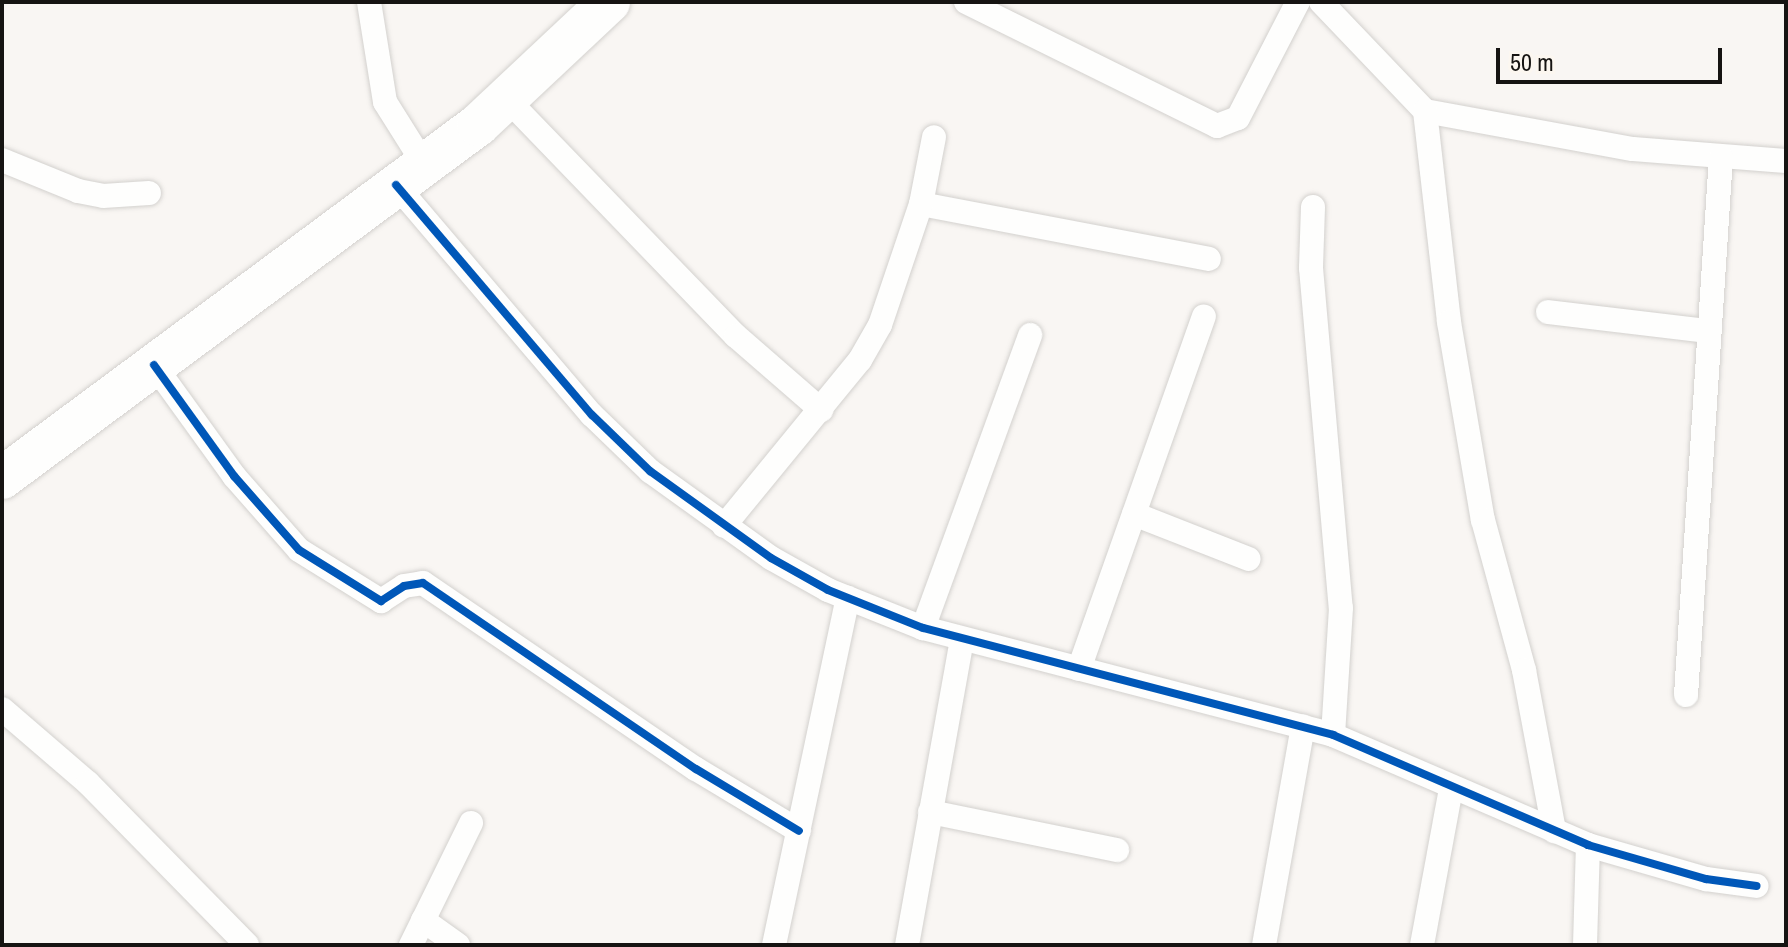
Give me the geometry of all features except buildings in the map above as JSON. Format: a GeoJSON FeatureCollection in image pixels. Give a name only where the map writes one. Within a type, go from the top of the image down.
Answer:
{"type":"FeatureCollection","features":[{"type":"Feature","properties":{"kind":"highway"},"geometry":{"type":"LineString","coordinates":[[2,478],[410,175],[506,98],[609,2]]}},
{"type":"Feature","properties":{"kind":"street"},"geometry":{"type":"LineString","coordinates":[[369,2],[385,102],[410,175],[592,415],[650,471],[724,526],[848,598],[923,628],[1333,735],[1588,845],[1706,879],[1757,886]]}},
{"type":"Feature","properties":{"kind":"street"},"geometry":{"type":"LineString","coordinates":[[966,2],[1217,126],[1238,118],[1298,2]]}},
{"type":"Feature","properties":{"kind":"street"},"geometry":{"type":"LineString","coordinates":[[1321,2],[1425,111],[1633,149],[1786,161]]}},
{"type":"Feature","properties":{"kind":"street"},"geometry":{"type":"LineString","coordinates":[[506,98],[736,336],[821,410]]}},
{"type":"Feature","properties":{"kind":"street"},"geometry":{"type":"LineString","coordinates":[[1425,111],[1449,322],[1483,520],[1524,670],[1554,831]]}},
{"type":"Feature","properties":{"kind":"street"},"geometry":{"type":"LineString","coordinates":[[724,526],[821,410],[880,325],[921,204],[934,137]]}},
{"type":"Feature","properties":{"kind":"street"},"geometry":{"type":"LineString","coordinates":[[1686,695],[1707,331],[1721,157]]}},
{"type":"Feature","properties":{"kind":"street"},"geometry":{"type":"LineString","coordinates":[[2,160],[78,191],[103,196],[149,193]]}},
{"type":"Feature","properties":{"kind":"street"},"geometry":{"type":"LineString","coordinates":[[921,204],[1209,259]]}},
{"type":"Feature","properties":{"kind":"street"},"geometry":{"type":"LineString","coordinates":[[1313,207],[1311,268],[1341,608],[1333,735]]}},
{"type":"Feature","properties":{"kind":"street"},"geometry":{"type":"LineString","coordinates":[[1548,312],[1707,331]]}},
{"type":"Feature","properties":{"kind":"street"},"geometry":{"type":"LineString","coordinates":[[1079,669],[1204,316]]}},
{"type":"Feature","properties":{"kind":"street"},"geometry":{"type":"LineString","coordinates":[[923,628],[1030,335]]}},
{"type":"Feature","properties":{"kind":"street"},"geometry":{"type":"LineString","coordinates":[[154,365],[234,476],[299,550],[381,601],[404,586],[423,583],[683,760],[799,831]]}},
{"type":"Feature","properties":{"kind":"street"},"geometry":{"type":"LineString","coordinates":[[1134,514],[1249,559]]}},
{"type":"Feature","properties":{"kind":"street"},"geometry":{"type":"LineString","coordinates":[[774,945],[848,598]]}},
{"type":"Feature","properties":{"kind":"street"},"geometry":{"type":"LineString","coordinates":[[907,945],[962,639]]}},
{"type":"Feature","properties":{"kind":"street"},"geometry":{"type":"LineString","coordinates":[[2,709],[88,783],[247,945]]}},
{"type":"Feature","properties":{"kind":"street"},"geometry":{"type":"LineString","coordinates":[[1264,945],[1303,726]]}},
{"type":"Feature","properties":{"kind":"street"},"geometry":{"type":"LineString","coordinates":[[1422,945],[1451,788]]}},
{"type":"Feature","properties":{"kind":"street"},"geometry":{"type":"LineString","coordinates":[[930,812],[1117,850]]}},
{"type":"Feature","properties":{"kind":"street"},"geometry":{"type":"LineString","coordinates":[[411,945],[471,823]]}},
{"type":"Feature","properties":{"kind":"street"},"geometry":{"type":"LineString","coordinates":[[1585,945],[1588,845]]}},
{"type":"Feature","properties":{"kind":"street"},"geometry":{"type":"LineString","coordinates":[[423,920],[458,945]]}},
{"type":"Feature","properties":{"kind":"cycle path"},"geometry":{"type":"LineString","coordinates":[[396,185],[592,415],[650,471],[771,558],[828,590],[923,628],[1333,735],[1588,845],[1706,879],[1757,886]]}},
{"type":"Feature","properties":{"kind":"cycle path"},"geometry":{"type":"LineString","coordinates":[[154,365],[234,476],[299,550],[381,601],[404,586],[423,583],[696,769],[799,831]]}}]}
